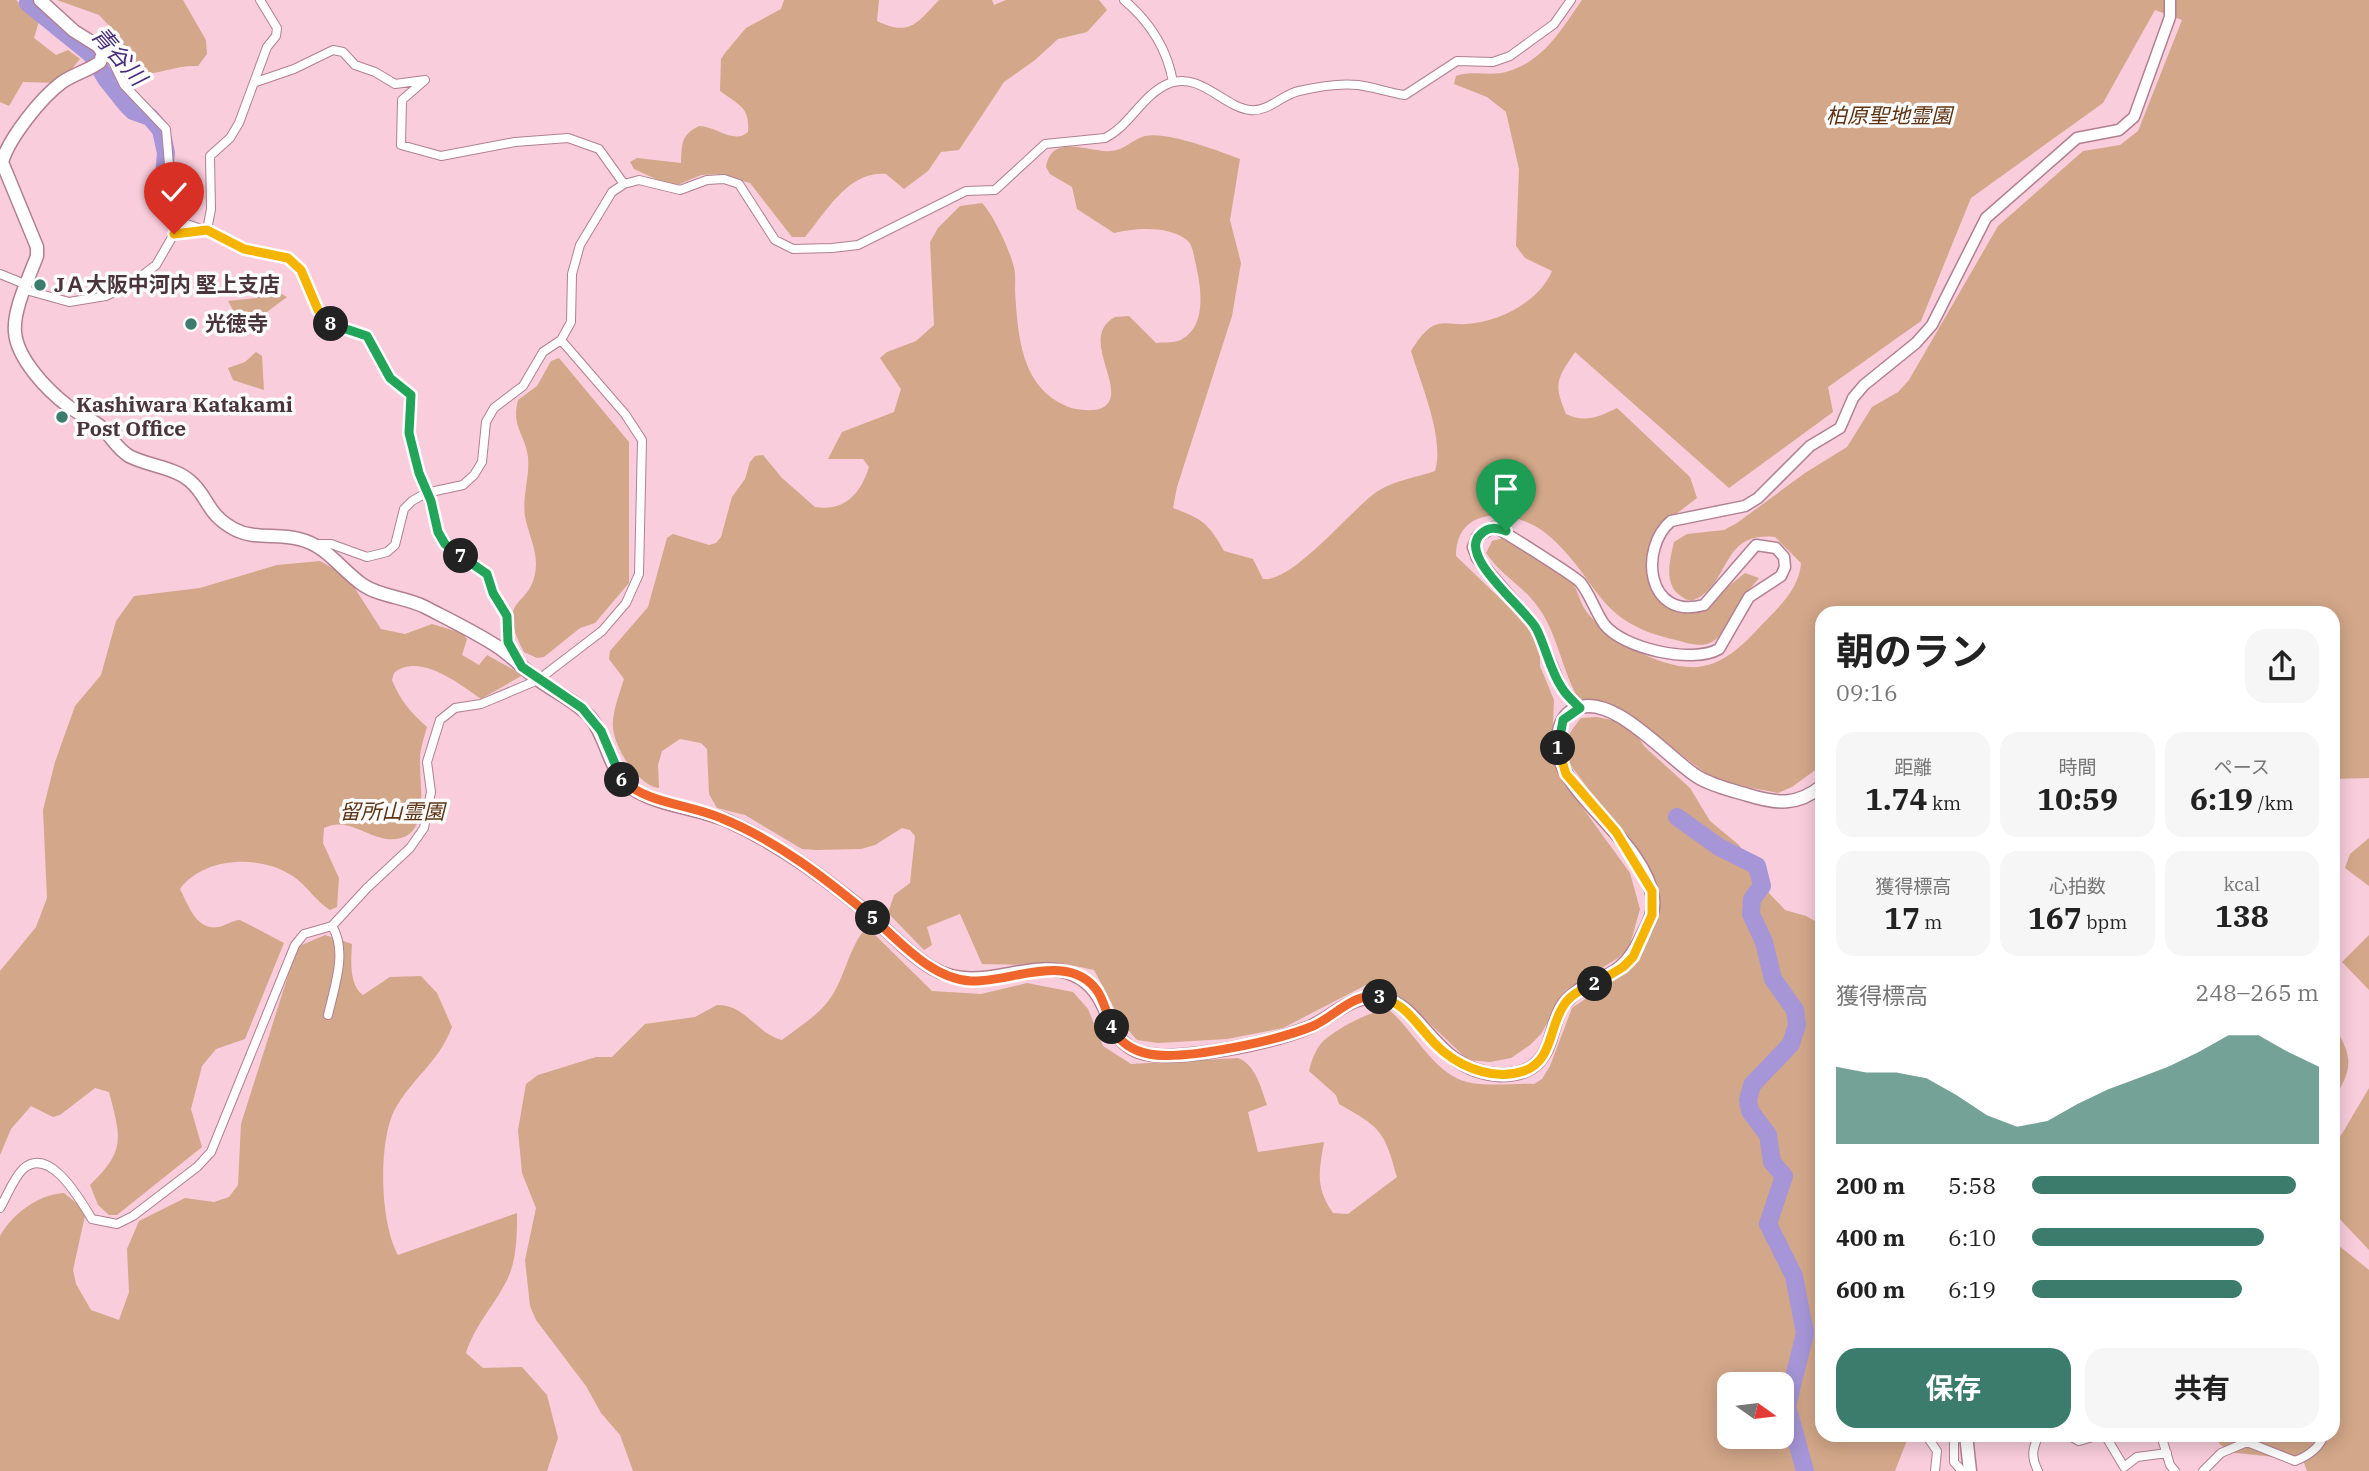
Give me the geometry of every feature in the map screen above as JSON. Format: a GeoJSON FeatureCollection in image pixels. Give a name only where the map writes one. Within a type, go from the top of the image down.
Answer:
{"type":"FeatureCollection","features":[{"type":"Feature","properties":{"kind":"main road"},"geometry":{"type":"LineString","coordinates":[[40,0],[74,31],[98,46],[98,61],[62,82],[47,96],[4,153],[4,171],[37,247],[37,256],[14,329],[16,340],[24,356],[63,402],[101,427],[124,453],[188,480],[208,510],[240,533],[302,539],[334,557],[368,588],[418,603],[496,645],[538,680],[582,708],[601,731],[618,774],[635,792],[722,818],[787,852],[826,878],[930,967],[971,981],[1051,970],[1065,971],[1097,990],[1115,1033],[1126,1045],[1152,1055],[1175,1054],[1279,1037],[1314,1025],[1360,998],[1375,996],[1394,1001],[1442,1052],[1468,1068],[1491,1074],[1511,1075],[1528,1070],[1539,1062],[1549,1046],[1564,1003],[1582,989],[1623,967],[1633,957],[1652,915],[1652,891],[1635,860],[1616,832],[1566,774],[1558,754],[1558,735],[1563,720],[1580,708],[1611,711],[1691,773],[1708,782],[1765,800],[1791,803],[1815,790]]}},
{"type":"Feature","properties":{"kind":"main road"},"geometry":{"type":"LineString","coordinates":[[1967,1442],[1970,1471]]}},
{"type":"Feature","properties":{"kind":"street"},"geometry":{"type":"LineString","coordinates":[[206,230],[211,209],[210,156],[230,138],[240,122],[277,28],[260,0]]}},
{"type":"Feature","properties":{"kind":"street"},"geometry":{"type":"LineString","coordinates":[[1124,0],[1145,18],[1159,40],[1170,64],[1173,82]]}},
{"type":"Feature","properties":{"kind":"street"},"geometry":{"type":"LineString","coordinates":[[313,544],[331,544],[366,557],[387,552],[399,535],[404,509],[426,493],[463,485],[474,475],[482,462],[486,422],[494,408],[523,386],[542,352],[561,340],[571,322],[572,274],[580,245],[612,192],[624,184],[639,180],[680,190],[707,180],[724,179],[739,184],[775,240],[793,249],[858,245],[965,191],[995,190],[1045,144],[1105,138],[1114,134],[1151,93],[1173,82],[1210,88],[1248,110],[1267,108],[1284,95],[1300,90],[1354,85],[1405,95],[1457,61],[1493,62],[1510,56],[1554,24],[1571,0]]}},
{"type":"Feature","properties":{"kind":"street"},"geometry":{"type":"LineString","coordinates":[[1580,708],[1561,687],[1535,626],[1476,558],[1473,547],[1477,537],[1494,527],[1506,531],[1530,550],[1579,581],[1605,626],[1634,643],[1654,650],[1698,656],[1719,649],[1749,597],[1781,576],[1785,567],[1784,557],[1776,548],[1766,544],[1756,545],[1704,605],[1684,607],[1662,598],[1656,590],[1653,567],[1662,529],[1671,521],[1745,506],[1758,498],[1810,446],[1840,428],[1853,398],[1864,385],[1916,343],[1932,325],[1986,218],[2077,138],[2119,130],[2134,117],[2171,17],[2170,0]]}},
{"type":"Feature","properties":{"kind":"street"},"geometry":{"type":"LineString","coordinates":[[256,82],[294,69],[333,50],[343,52],[355,65],[396,84],[425,80],[402,100],[401,145],[442,156],[515,142],[568,138],[599,149],[624,184]]}},
{"type":"Feature","properties":{"kind":"street"},"geometry":{"type":"LineString","coordinates":[[98,61],[111,58],[124,85],[166,129],[170,177],[184,223],[206,230],[244,249],[288,258],[301,270],[318,310],[332,324],[367,336],[390,378],[411,395],[409,433],[426,493],[445,544],[487,574],[493,593],[507,616],[508,642],[522,667]]}},
{"type":"Feature","properties":{"kind":"street"},"geometry":{"type":"LineString","coordinates":[[0,274],[26,287],[69,302],[106,296],[131,284],[156,265],[174,234],[206,230]]}},
{"type":"Feature","properties":{"kind":"street"},"geometry":{"type":"LineString","coordinates":[[0,1208],[21,1171],[28,1166],[44,1164],[59,1173],[92,1219],[117,1224],[133,1216],[197,1167],[211,1152],[222,1129],[295,945],[304,934],[332,926],[410,848],[424,828],[431,792],[427,762],[440,720],[455,708],[481,704],[538,680],[602,631],[626,603],[639,574],[642,440],[625,414],[561,340]]}},
{"type":"Feature","properties":{"kind":"street"},"geometry":{"type":"LineString","coordinates":[[328,1015],[340,951],[338,934],[332,926]]}},
{"type":"Feature","properties":{"kind":"street"},"geometry":{"type":"LineString","coordinates":[[1931,1442],[1937,1451],[1936,1471]]}},
{"type":"Feature","properties":{"kind":"street"},"geometry":{"type":"LineString","coordinates":[[1954,1442],[1954,1462],[1962,1471]]}},
{"type":"Feature","properties":{"kind":"street"},"geometry":{"type":"LineString","coordinates":[[2036,1442],[2033,1460],[2038,1471]]}},
{"type":"Feature","properties":{"kind":"street"},"geometry":{"type":"LineString","coordinates":[[2107,1442],[2124,1466],[2137,1457],[2167,1453]]}},
{"type":"Feature","properties":{"kind":"street"},"geometry":{"type":"LineString","coordinates":[[2163,1442],[2175,1471]]}},
{"type":"Feature","properties":{"kind":"street"},"geometry":{"type":"LineString","coordinates":[[2203,1471],[2221,1452],[2247,1442],[2295,1461],[2308,1455],[2321,1442]]}},
{"type":"Feature","properties":{"kind":"green space"},"geometry":{"type":"Polygon","coordinates":[[[0,0],[16,0],[39,21],[34,38],[56,55],[68,50],[80,59],[60,83],[23,82],[9,106],[0,102],[0,0]]]}},
{"type":"Feature","properties":{"kind":"green space"},"geometry":{"type":"Polygon","coordinates":[[[57,0],[183,0],[206,40],[207,54],[198,66],[134,74],[114,31],[99,15],[57,0]]]}},
{"type":"Feature","properties":{"kind":"green space"},"geometry":{"type":"Polygon","coordinates":[[[784,0],[879,0],[877,21],[898,28],[918,21],[939,0],[992,0],[994,5],[1006,0],[1099,0],[1107,10],[1087,32],[1058,39],[1035,60],[1004,82],[959,150],[941,152],[928,171],[904,189],[886,174],[861,179],[830,205],[805,237],[792,237],[750,183],[716,174],[701,175],[673,187],[634,169],[630,162],[637,158],[681,163],[684,140],[699,126],[737,137],[748,132],[747,117],[742,107],[720,91],[721,59],[746,28],[781,9],[784,0]]]}},
{"type":"Feature","properties":{"kind":"green space","name":"柏原聖地霊園"},"geometry":{"type":"Polygon","coordinates":[[[1582,0],[2369,0],[2369,778],[2340,779],[2340,606],[1815,606],[1815,770],[1792,787],[1778,793],[1716,781],[1627,714],[1578,698],[1549,625],[1530,597],[1498,568],[1486,553],[1492,541],[1507,537],[1544,560],[1570,579],[1583,607],[1595,622],[1621,642],[1652,658],[1683,667],[1697,667],[1714,663],[1736,650],[1791,592],[1801,563],[1775,537],[1758,537],[1736,549],[1707,591],[1696,599],[1688,600],[1675,591],[1670,579],[1674,542],[1687,534],[1724,530],[1737,523],[1805,473],[1847,447],[1872,407],[1898,392],[1909,380],[1998,226],[2083,151],[2120,145],[2138,131],[2182,20],[2155,10],[2103,103],[1971,198],[1921,321],[1828,387],[1833,412],[1729,488],[1575,352],[1561,375],[1558,388],[1566,414],[1592,418],[1617,408],[1690,477],[1697,498],[1663,524],[1647,559],[1649,582],[1669,605],[1698,611],[1745,573],[1759,578],[1738,603],[1716,639],[1703,645],[1689,644],[1649,632],[1629,622],[1613,611],[1565,552],[1535,526],[1506,516],[1491,516],[1477,519],[1466,527],[1459,539],[1456,556],[1533,630],[1540,651],[1540,666],[1554,700],[1552,745],[1561,778],[1630,873],[1640,909],[1629,948],[1618,958],[1566,990],[1541,1034],[1511,1058],[1490,1062],[1468,1060],[1407,1002],[1382,986],[1366,985],[1283,1028],[1227,1039],[1158,1043],[1137,1040],[1122,1023],[1094,970],[1075,966],[982,964],[960,914],[927,927],[932,945],[924,950],[888,913],[894,895],[910,883],[915,836],[910,830],[902,828],[875,845],[861,849],[802,849],[745,815],[717,808],[709,794],[707,749],[701,743],[680,739],[662,751],[658,765],[659,788],[642,780],[634,771],[620,751],[613,730],[615,710],[624,679],[609,659],[610,651],[648,607],[667,538],[673,534],[709,545],[716,543],[721,537],[732,497],[745,479],[750,462],[755,456],[763,455],[782,478],[815,507],[835,507],[850,499],[861,485],[869,467],[863,459],[828,459],[842,432],[894,412],[901,389],[880,358],[887,352],[916,341],[934,325],[930,242],[938,228],[960,206],[982,203],[996,223],[1014,267],[1018,324],[1024,357],[1039,386],[1066,406],[1094,410],[1102,408],[1110,401],[1111,390],[1101,338],[1104,326],[1115,317],[1129,316],[1156,343],[1178,341],[1194,327],[1200,307],[1200,285],[1189,242],[1179,235],[1161,230],[1141,229],[1114,233],[1077,209],[1072,187],[1050,174],[1046,167],[1050,156],[1063,147],[1111,151],[1121,149],[1141,137],[1155,135],[1193,143],[1240,159],[1230,220],[1241,263],[1232,316],[1177,487],[1173,508],[1204,524],[1224,551],[1253,559],[1263,579],[1275,577],[1306,557],[1378,491],[1435,471],[1437,443],[1434,428],[1411,351],[1422,335],[1433,326],[1441,323],[1479,322],[1517,308],[1538,292],[1552,271],[1525,258],[1516,246],[1519,169],[1506,112],[1487,97],[1454,84],[1456,76],[1503,73],[1522,66],[1543,51],[1582,0]]]}},
{"type":"Feature","properties":{"kind":"green space"},"geometry":{"type":"Polygon","coordinates":[[[259,291],[276,291],[287,297],[255,321],[237,317],[228,301],[257,298],[259,291]]]}},
{"type":"Feature","properties":{"kind":"green space"},"geometry":{"type":"Polygon","coordinates":[[[256,352],[262,356],[264,390],[233,380],[228,368],[245,362],[256,352]]]}},
{"type":"Feature","properties":{"kind":"green space"},"geometry":{"type":"Polygon","coordinates":[[[559,358],[629,442],[629,583],[595,623],[580,628],[544,657],[537,658],[524,652],[512,620],[513,610],[534,579],[536,564],[524,509],[528,457],[517,424],[516,409],[518,400],[537,386],[551,361],[559,358]]]}},
{"type":"Feature","properties":{"kind":"green space","name":"留所山霊園"},"geometry":{"type":"Polygon","coordinates":[[[320,561],[347,576],[381,629],[405,634],[432,624],[462,633],[467,639],[462,655],[479,665],[487,655],[523,675],[481,699],[439,672],[427,668],[404,667],[394,673],[392,680],[399,694],[427,727],[420,755],[419,816],[416,826],[401,838],[381,838],[344,825],[324,828],[323,843],[339,878],[337,907],[330,910],[298,880],[285,872],[253,862],[220,864],[191,878],[180,889],[198,921],[204,925],[218,927],[240,920],[284,943],[245,1039],[216,1049],[202,1066],[191,1109],[202,1147],[117,1215],[109,1215],[98,1205],[90,1185],[110,1162],[118,1143],[109,1092],[95,1088],[60,1115],[53,1117],[31,1106],[11,1129],[0,1155],[0,971],[36,927],[47,898],[43,810],[55,762],[75,706],[101,675],[116,621],[134,596],[200,588],[277,565],[320,561]]]}},
{"type":"Feature","properties":{"kind":"green space"},"geometry":{"type":"Polygon","coordinates":[[[1596,717],[1618,721],[1631,728],[1645,747],[1690,788],[1710,821],[1739,845],[1769,893],[1785,910],[1815,921],[1815,1442],[1906,1442],[1895,1471],[633,1471],[620,1435],[601,1413],[586,1386],[536,1320],[530,1306],[525,1260],[536,1208],[522,1173],[518,1130],[526,1084],[538,1075],[596,1057],[612,1057],[645,1024],[695,1017],[717,1005],[735,1009],[765,1032],[782,1040],[816,1014],[832,996],[860,935],[867,927],[932,991],[981,994],[1027,983],[1073,992],[1088,1009],[1103,1046],[1131,1064],[1238,1058],[1244,1061],[1257,1078],[1267,1105],[1248,1112],[1258,1152],[1324,1142],[1320,1171],[1323,1195],[1333,1213],[1348,1214],[1397,1177],[1379,1132],[1339,1104],[1336,1095],[1309,1071],[1324,1040],[1358,1019],[1390,1011],[1434,1061],[1455,1077],[1483,1084],[1534,1084],[1542,1079],[1550,1066],[1572,1008],[1634,966],[1658,910],[1653,877],[1567,760],[1568,737],[1581,718],[1596,717]]]}},
{"type":"Feature","properties":{"kind":"green space"},"geometry":{"type":"Polygon","coordinates":[[[2369,838],[2369,886],[2345,868],[2350,854],[2369,838]]]}},
{"type":"Feature","properties":{"kind":"green space"},"geometry":{"type":"Polygon","coordinates":[[[325,935],[352,944],[353,979],[358,991],[363,995],[390,977],[421,976],[437,993],[452,1027],[440,1050],[401,1100],[389,1125],[383,1163],[388,1224],[398,1255],[517,1213],[516,1248],[510,1274],[474,1334],[466,1353],[483,1368],[522,1367],[547,1395],[558,1438],[547,1471],[0,1471],[0,1236],[12,1220],[27,1207],[45,1197],[64,1193],[86,1211],[73,1270],[76,1284],[91,1310],[119,1320],[129,1292],[127,1249],[139,1221],[185,1198],[214,1202],[229,1197],[238,1185],[241,1124],[297,947],[325,935]]]}},
{"type":"Feature","properties":{"kind":"green space"},"geometry":{"type":"Polygon","coordinates":[[[2369,935],[2369,990],[2342,962],[2369,935]]]}},
{"type":"Feature","properties":{"kind":"green space"},"geometry":{"type":"Polygon","coordinates":[[[2340,1037],[2348,1062],[2345,1079],[2340,1088],[2340,1037]]]}},
{"type":"Feature","properties":{"kind":"green space"},"geometry":{"type":"Polygon","coordinates":[[[2369,1088],[2369,1250],[2340,1219],[2340,1137],[2369,1088]]]}},
{"type":"Feature","properties":{"kind":"green space"},"geometry":{"type":"Polygon","coordinates":[[[2340,1247],[2369,1270],[2369,1471],[2307,1471],[2303,1460],[2228,1452],[2218,1442],[2340,1442],[2340,1247]]]}},
{"type":"Feature","properties":{"kind":"waterway","name":"青谷川"},"geometry":{"type":"LineString","coordinates":[[28,3],[91,54],[127,105],[133,111],[150,117],[161,130],[166,153],[164,176],[182,227]]}},
{"type":"Feature","properties":{"kind":"waterway"},"geometry":{"type":"LineString","coordinates":[[1677,817],[1719,847],[1757,866],[1762,886],[1752,899],[1751,914],[1764,942],[1773,979],[1795,1010],[1797,1025],[1791,1044],[1752,1085],[1748,1100],[1750,1111],[1768,1135],[1772,1162],[1784,1176],[1768,1224],[1794,1276],[1805,1333],[1787,1406],[1805,1471]]}},
{"type":"Feature","properties":{"kind":"place","name":"JＡ大阪中河内 堅上支店"},"geometry":{"type":"Point","coordinates":[40,285]}},
{"type":"Feature","properties":{"kind":"place","name":"光徳寺"},"geometry":{"type":"Point","coordinates":[191,324]}},
{"type":"Feature","properties":{"kind":"place","name":"Kashiwara Katakami Post Office"},"geometry":{"type":"Point","coordinates":[62,417]}},
{"type":"Feature","properties":{"kind":"route"},"geometry":{"type":"LineString","coordinates":[[174,234],[207,230],[244,249],[288,258],[301,270],[318,310],[332,324],[367,336],[390,378],[411,395],[409,433],[438,532],[445,544],[487,574],[493,593],[507,616],[510,648],[522,662],[522,667],[582,708],[601,731],[618,774],[635,792],[722,818],[787,852],[826,878],[930,967],[953,977],[971,981],[1051,970],[1065,971],[1082,979],[1097,990],[1115,1033],[1126,1045],[1152,1055],[1175,1054],[1279,1037],[1314,1025],[1360,998],[1375,996],[1394,1001],[1429,1035],[1442,1052],[1468,1068],[1491,1074],[1511,1075],[1528,1070],[1539,1062],[1549,1046],[1564,1003],[1582,989],[1623,967],[1633,957],[1652,915],[1652,891],[1616,832],[1566,774],[1558,754],[1558,735],[1563,720],[1580,708],[1561,687],[1535,626],[1476,558],[1473,547],[1477,537],[1494,527],[1506,531]]}}]}
